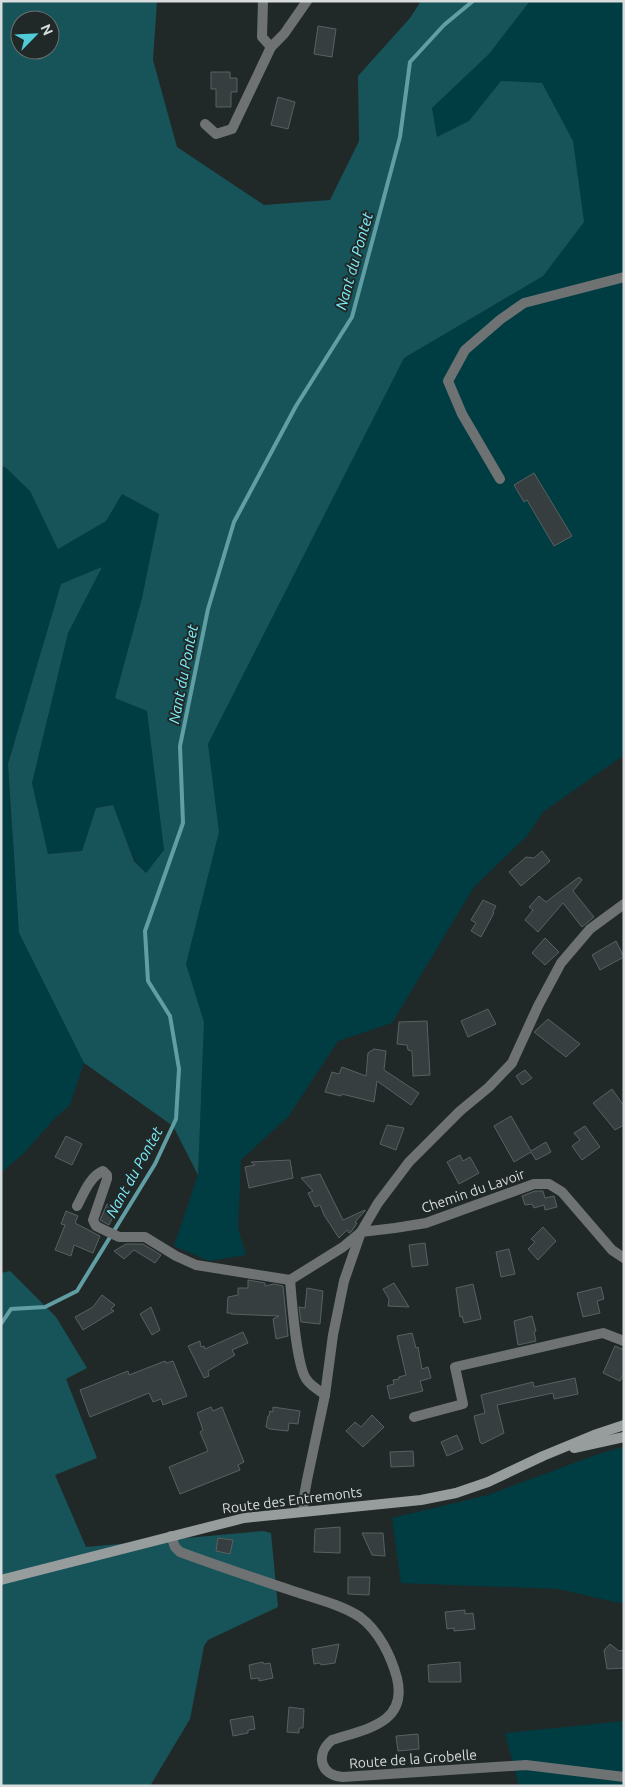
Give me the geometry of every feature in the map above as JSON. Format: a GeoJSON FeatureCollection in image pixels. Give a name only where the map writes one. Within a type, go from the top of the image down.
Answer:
{"type":"FeatureCollection","features":[{"type":"Feature","properties":{"kind":"main road","name":"Route des Entremonts"},"geometry":{"type":"LineString","coordinates":[[1,1580],[222,1522],[304,1510],[421,1500],[456,1493],[488,1482],[594,1435],[624,1425]]}},
{"type":"Feature","properties":{"kind":"main road","name":"Route des Entremonts"},"geometry":{"type":"LineString","coordinates":[[553,1452],[624,1437]]}},
{"type":"Feature","properties":{"kind":"street"},"geometry":{"type":"LineString","coordinates":[[263,1],[262,37],[271,47]]}},
{"type":"Feature","properties":{"kind":"street"},"geometry":{"type":"LineString","coordinates":[[205,124],[216,134],[232,129],[271,47],[284,34],[306,1]]}},
{"type":"Feature","properties":{"kind":"street"},"geometry":{"type":"LineString","coordinates":[[500,479],[462,414],[448,382],[465,350],[501,319],[524,303],[624,277]]}},
{"type":"Feature","properties":{"kind":"street"},"geometry":{"type":"LineString","coordinates":[[304,1510],[303,1502],[325,1394],[333,1335],[344,1281],[361,1232],[378,1203],[409,1162],[512,1063],[560,963],[590,929],[624,904]]}},
{"type":"Feature","properties":{"kind":"street"},"geometry":{"type":"LineString","coordinates":[[77,1206],[88,1186],[103,1171],[108,1179],[93,1220],[96,1226],[119,1237],[145,1237],[176,1256],[196,1264],[290,1280],[343,1247],[361,1232]]}},
{"type":"Feature","properties":{"kind":"street","name":"Chemin du Lavoir"},"geometry":{"type":"LineString","coordinates":[[361,1232],[426,1223],[534,1184],[549,1184],[562,1192],[612,1250],[624,1258]]}},
{"type":"Feature","properties":{"kind":"street"},"geometry":{"type":"LineString","coordinates":[[290,1280],[302,1369],[306,1379],[325,1394]]}},
{"type":"Feature","properties":{"kind":"street"},"geometry":{"type":"LineString","coordinates":[[414,1417],[463,1404],[455,1367],[603,1333],[624,1341]]}},
{"type":"Feature","properties":{"kind":"street","name":"Route de la Grobelle"},"geometry":{"type":"LineString","coordinates":[[171,1536],[180,1552],[330,1604],[359,1617],[369,1625],[378,1637],[387,1651],[397,1680],[398,1706],[384,1721],[332,1740],[326,1746],[322,1762],[325,1770],[330,1774],[343,1777],[526,1764],[624,1777]]}},
{"type":"Feature","properties":{"kind":"shaded area"},"geometry":{"type":"Polygon","coordinates":[[[1,1],[157,1],[153,60],[177,147],[264,205],[330,200],[359,141],[358,76],[410,18],[421,1],[530,1],[489,54],[432,108],[437,137],[469,121],[501,81],[542,83],[573,141],[584,222],[543,276],[404,358],[208,744],[219,832],[186,964],[204,1022],[198,1175],[173,1126],[84,1063],[19,933],[8,764],[61,584],[102,567],[68,633],[32,783],[48,854],[82,851],[96,808],[113,805],[134,861],[146,873],[164,850],[147,711],[115,698],[142,598],[159,514],[122,494],[106,521],[58,549],[30,491],[5,467],[1,466],[1,1]]]}},
{"type":"Feature","properties":{"kind":"shaded area"},"geometry":{"type":"Polygon","coordinates":[[[530,1],[624,1],[624,755],[543,812],[527,836],[474,887],[392,1023],[338,1041],[288,1117],[241,1160],[238,1228],[246,1255],[209,1261],[174,1246],[198,1175],[204,1022],[186,964],[219,832],[208,744],[404,358],[543,276],[501,81],[469,121],[437,137],[432,108],[489,54],[530,1]]]}},
{"type":"Feature","properties":{"kind":"shaded area"},"geometry":{"type":"Polygon","coordinates":[[[1,466],[5,467],[30,491],[58,548],[106,521],[122,494],[159,514],[142,598],[147,711],[164,850],[146,873],[135,861],[112,805],[96,808],[82,851],[48,854],[32,783],[68,633],[101,568],[61,584],[8,764],[19,933],[84,1063],[70,1105],[56,1117],[24,1153],[1,1173],[1,466]]]}},
{"type":"Feature","properties":{"kind":"shaded area"},"geometry":{"type":"Polygon","coordinates":[[[10,1271],[56,1317],[87,1368],[66,1379],[97,1458],[55,1475],[86,1547],[263,1531],[271,1533],[278,1607],[208,1640],[204,1646],[190,1719],[150,1786],[1,1786],[1,1273],[10,1271]]]}},
{"type":"Feature","properties":{"kind":"shaded area"},"geometry":{"type":"Polygon","coordinates":[[[624,1447],[624,1604],[558,1589],[401,1583],[392,1518],[488,1495],[601,1453],[624,1447]]]}},
{"type":"Feature","properties":{"kind":"shaded area"},"geometry":{"type":"Polygon","coordinates":[[[624,1721],[624,1786],[519,1786],[505,1733],[624,1721]]]}},
{"type":"Feature","properties":{"kind":"building"},"geometry":{"type":"Polygon","coordinates":[[[318,26],[336,29],[332,57],[314,54],[318,26]]]}},
{"type":"Feature","properties":{"kind":"building"},"geometry":{"type":"Polygon","coordinates":[[[211,72],[230,72],[230,78],[237,78],[237,92],[231,92],[231,107],[216,107],[216,89],[211,89],[211,72]]]}},
{"type":"Feature","properties":{"kind":"building"},"geometry":{"type":"Polygon","coordinates":[[[278,97],[295,102],[288,129],[271,125],[278,97]]]}},
{"type":"Feature","properties":{"kind":"building"},"geometry":{"type":"Polygon","coordinates":[[[534,473],[572,536],[554,546],[527,500],[524,502],[514,485],[534,473]]]}},
{"type":"Feature","properties":{"kind":"building"},"geometry":{"type":"Polygon","coordinates":[[[542,851],[550,861],[521,886],[509,872],[526,857],[534,858],[542,851]]]}},
{"type":"Feature","properties":{"kind":"building"},"geometry":{"type":"Polygon","coordinates":[[[579,877],[582,880],[573,891],[594,917],[582,927],[563,903],[538,932],[525,920],[533,910],[529,907],[539,896],[546,902],[579,877]]]}},
{"type":"Feature","properties":{"kind":"building"},"geometry":{"type":"Polygon","coordinates":[[[483,900],[496,906],[481,937],[471,931],[476,923],[471,920],[483,900]]]}},
{"type":"Feature","properties":{"kind":"building"},"geometry":{"type":"Polygon","coordinates":[[[545,938],[559,952],[545,965],[532,953],[545,938]]]}},
{"type":"Feature","properties":{"kind":"building"},"geometry":{"type":"Polygon","coordinates":[[[616,941],[624,957],[600,970],[592,955],[616,941]]]}},
{"type":"Feature","properties":{"kind":"building"},"geometry":{"type":"Polygon","coordinates":[[[488,1009],[496,1024],[468,1037],[461,1021],[488,1009]]]}},
{"type":"Feature","properties":{"kind":"building"},"geometry":{"type":"Polygon","coordinates":[[[548,1019],[580,1044],[566,1057],[534,1032],[548,1019]]]}},
{"type":"Feature","properties":{"kind":"building"},"geometry":{"type":"Polygon","coordinates":[[[427,1021],[430,1075],[413,1076],[412,1051],[408,1050],[407,1045],[397,1044],[399,1022],[427,1021]]]}},
{"type":"Feature","properties":{"kind":"building"},"geometry":{"type":"Polygon","coordinates":[[[374,1049],[386,1051],[384,1070],[419,1093],[411,1105],[377,1081],[374,1102],[325,1092],[332,1072],[339,1074],[342,1067],[366,1076],[368,1053],[374,1049]]]}},
{"type":"Feature","properties":{"kind":"building"},"geometry":{"type":"Polygon","coordinates":[[[525,1070],[532,1078],[522,1085],[516,1076],[525,1070]]]}},
{"type":"Feature","properties":{"kind":"building"},"geometry":{"type":"Polygon","coordinates":[[[612,1089],[624,1106],[624,1125],[615,1130],[593,1103],[612,1089]]]}},
{"type":"Feature","properties":{"kind":"building"},"geometry":{"type":"Polygon","coordinates":[[[511,1116],[531,1151],[546,1142],[551,1152],[536,1160],[531,1152],[514,1162],[494,1126],[511,1116]]]}},
{"type":"Feature","properties":{"kind":"building"},"geometry":{"type":"Polygon","coordinates":[[[387,1125],[404,1128],[396,1150],[380,1144],[387,1125]]]}},
{"type":"Feature","properties":{"kind":"building"},"geometry":{"type":"Polygon","coordinates":[[[585,1126],[600,1147],[582,1160],[572,1146],[580,1140],[574,1133],[585,1126]]]}},
{"type":"Feature","properties":{"kind":"building"},"geometry":{"type":"Polygon","coordinates":[[[66,1136],[82,1144],[72,1165],[55,1157],[66,1136]]]}},
{"type":"Feature","properties":{"kind":"building"},"geometry":{"type":"Polygon","coordinates":[[[460,1155],[463,1161],[470,1157],[479,1173],[459,1184],[447,1162],[460,1155]]]}},
{"type":"Feature","properties":{"kind":"building"},"geometry":{"type":"Polygon","coordinates":[[[290,1160],[293,1178],[249,1188],[245,1167],[255,1165],[251,1162],[290,1160]]]}},
{"type":"Feature","properties":{"kind":"building"},"geometry":{"type":"Polygon","coordinates":[[[320,1174],[343,1220],[365,1210],[355,1222],[357,1223],[351,1232],[349,1233],[347,1230],[339,1238],[324,1215],[320,1205],[315,1207],[308,1193],[313,1191],[301,1178],[320,1174]]]}},
{"type":"Feature","properties":{"kind":"building"},"geometry":{"type":"Polygon","coordinates":[[[535,1191],[543,1191],[545,1198],[554,1196],[557,1207],[545,1210],[544,1205],[534,1208],[532,1204],[525,1205],[522,1196],[535,1191]]]}},
{"type":"Feature","properties":{"kind":"building"},"geometry":{"type":"Polygon","coordinates":[[[107,1204],[117,1209],[109,1225],[100,1220],[107,1204]]]}},
{"type":"Feature","properties":{"kind":"building"},"geometry":{"type":"Polygon","coordinates":[[[66,1211],[78,1216],[75,1223],[100,1236],[93,1253],[74,1245],[71,1256],[55,1250],[65,1225],[61,1224],[66,1211]]]}},
{"type":"Feature","properties":{"kind":"building"},"geometry":{"type":"Polygon","coordinates":[[[543,1227],[556,1241],[538,1260],[528,1249],[535,1242],[531,1239],[543,1227]]]}},
{"type":"Feature","properties":{"kind":"building"},"geometry":{"type":"Polygon","coordinates":[[[425,1243],[428,1265],[412,1267],[409,1245],[425,1243]]]}},
{"type":"Feature","properties":{"kind":"building"},"geometry":{"type":"Polygon","coordinates":[[[126,1244],[143,1244],[161,1255],[155,1263],[134,1250],[124,1259],[114,1251],[126,1244]]]}},
{"type":"Feature","properties":{"kind":"building"},"geometry":{"type":"Polygon","coordinates":[[[509,1249],[515,1274],[501,1277],[496,1252],[509,1249]]]}},
{"type":"Feature","properties":{"kind":"building"},"geometry":{"type":"Polygon","coordinates":[[[248,1280],[265,1283],[265,1286],[274,1284],[283,1286],[288,1336],[276,1339],[273,1319],[279,1316],[227,1313],[228,1297],[238,1295],[238,1288],[248,1288],[248,1280]]]}},
{"type":"Feature","properties":{"kind":"building"},"geometry":{"type":"Polygon","coordinates":[[[394,1283],[409,1307],[388,1306],[389,1299],[383,1289],[394,1283]]]}},
{"type":"Feature","properties":{"kind":"building"},"geometry":{"type":"Polygon","coordinates":[[[473,1284],[481,1319],[464,1323],[462,1316],[460,1317],[456,1288],[473,1284]]]}},
{"type":"Feature","properties":{"kind":"building"},"geometry":{"type":"Polygon","coordinates":[[[601,1287],[604,1299],[597,1301],[600,1313],[583,1317],[577,1293],[601,1287]]]}},
{"type":"Feature","properties":{"kind":"building"},"geometry":{"type":"Polygon","coordinates":[[[307,1288],[323,1291],[320,1324],[301,1322],[299,1307],[305,1308],[307,1288]]]}},
{"type":"Feature","properties":{"kind":"building"},"geometry":{"type":"Polygon","coordinates":[[[102,1295],[115,1305],[111,1309],[114,1311],[83,1330],[75,1317],[93,1307],[102,1295]]]}},
{"type":"Feature","properties":{"kind":"building"},"geometry":{"type":"Polygon","coordinates":[[[151,1307],[160,1330],[152,1335],[140,1314],[151,1307]]]}},
{"type":"Feature","properties":{"kind":"building"},"geometry":{"type":"Polygon","coordinates":[[[532,1316],[536,1331],[534,1332],[536,1341],[518,1345],[514,1321],[532,1316]]]}},
{"type":"Feature","properties":{"kind":"building"},"geometry":{"type":"Polygon","coordinates":[[[243,1332],[248,1343],[232,1350],[235,1355],[208,1371],[209,1376],[204,1378],[188,1346],[200,1341],[201,1347],[204,1346],[205,1349],[243,1332]]]}},
{"type":"Feature","properties":{"kind":"building"},"geometry":{"type":"Polygon","coordinates":[[[412,1333],[416,1348],[418,1347],[422,1369],[428,1367],[431,1378],[420,1381],[423,1391],[390,1399],[387,1386],[394,1384],[393,1380],[406,1375],[397,1336],[412,1333]]]}},
{"type":"Feature","properties":{"kind":"building"},"geometry":{"type":"Polygon","coordinates":[[[615,1346],[624,1350],[624,1373],[620,1381],[603,1373],[615,1346]]]}},
{"type":"Feature","properties":{"kind":"building"},"geometry":{"type":"Polygon","coordinates":[[[165,1361],[166,1363],[173,1361],[187,1396],[163,1405],[161,1399],[153,1402],[149,1393],[90,1417],[80,1390],[128,1371],[129,1375],[165,1361]]]}},
{"type":"Feature","properties":{"kind":"building"},"geometry":{"type":"Polygon","coordinates":[[[575,1378],[578,1394],[554,1399],[553,1393],[497,1405],[504,1433],[482,1444],[480,1442],[474,1416],[485,1413],[481,1395],[533,1382],[534,1387],[575,1378]]]}},
{"type":"Feature","properties":{"kind":"building"},"geometry":{"type":"Polygon","coordinates":[[[211,1407],[213,1411],[222,1407],[244,1462],[238,1465],[240,1470],[180,1494],[169,1467],[208,1451],[200,1432],[203,1430],[197,1413],[211,1407]]]}},
{"type":"Feature","properties":{"kind":"building"},"geometry":{"type":"Polygon","coordinates":[[[273,1407],[300,1411],[298,1424],[289,1423],[288,1431],[266,1427],[268,1416],[270,1411],[273,1412],[273,1407]]]}},
{"type":"Feature","properties":{"kind":"building"},"geometry":{"type":"Polygon","coordinates":[[[372,1415],[384,1427],[363,1447],[346,1431],[355,1422],[361,1427],[372,1415]]]}},
{"type":"Feature","properties":{"kind":"building"},"geometry":{"type":"Polygon","coordinates":[[[457,1435],[463,1449],[447,1456],[441,1442],[457,1435]]]}},
{"type":"Feature","properties":{"kind":"building"},"geometry":{"type":"Polygon","coordinates":[[[413,1451],[414,1466],[391,1467],[390,1452],[413,1451]]]}},
{"type":"Feature","properties":{"kind":"building"},"geometry":{"type":"Polygon","coordinates":[[[340,1527],[340,1553],[314,1552],[315,1529],[340,1527]]]}},
{"type":"Feature","properties":{"kind":"building"},"geometry":{"type":"Polygon","coordinates":[[[362,1533],[383,1533],[385,1556],[372,1555],[362,1533]]]}},
{"type":"Feature","properties":{"kind":"building"},"geometry":{"type":"Polygon","coordinates":[[[218,1538],[233,1540],[230,1554],[216,1551],[218,1538]]]}},
{"type":"Feature","properties":{"kind":"building"},"geometry":{"type":"Polygon","coordinates":[[[348,1577],[370,1577],[369,1595],[348,1594],[348,1577]]]}},
{"type":"Feature","properties":{"kind":"building"},"geometry":{"type":"Polygon","coordinates":[[[465,1610],[465,1614],[473,1613],[475,1629],[454,1631],[454,1628],[447,1629],[445,1612],[465,1610]]]}},
{"type":"Feature","properties":{"kind":"building"},"geometry":{"type":"Polygon","coordinates":[[[339,1644],[335,1663],[314,1664],[312,1649],[339,1644]]]}},
{"type":"Feature","properties":{"kind":"building"},"geometry":{"type":"Polygon","coordinates":[[[610,1644],[619,1651],[624,1650],[624,1668],[607,1669],[604,1650],[610,1644]]]}},
{"type":"Feature","properties":{"kind":"building"},"geometry":{"type":"Polygon","coordinates":[[[263,1662],[264,1664],[270,1663],[273,1678],[259,1681],[259,1678],[251,1679],[249,1665],[263,1662]]]}},
{"type":"Feature","properties":{"kind":"building"},"geometry":{"type":"Polygon","coordinates":[[[460,1662],[461,1682],[429,1682],[428,1665],[460,1662]]]}},
{"type":"Feature","properties":{"kind":"building"},"geometry":{"type":"Polygon","coordinates":[[[289,1707],[304,1709],[303,1728],[299,1728],[299,1733],[287,1732],[289,1707]]]}},
{"type":"Feature","properties":{"kind":"building"},"geometry":{"type":"Polygon","coordinates":[[[253,1716],[255,1729],[248,1730],[248,1733],[233,1736],[230,1720],[253,1716]]]}},
{"type":"Feature","properties":{"kind":"building"},"geometry":{"type":"Polygon","coordinates":[[[418,1734],[419,1749],[398,1751],[396,1736],[418,1734]]]}},
{"type":"Feature","properties":{"kind":"waterway","name":"Nant du Pontet"},"geometry":{"type":"LineString","coordinates":[[1,1324],[11,1309],[45,1307],[77,1291],[155,1164],[176,1119],[179,1069],[170,1016],[148,981],[145,931],[183,823],[180,746],[208,609],[234,522],[296,406],[352,317],[400,137],[410,62],[444,25],[473,1]]}}]}
